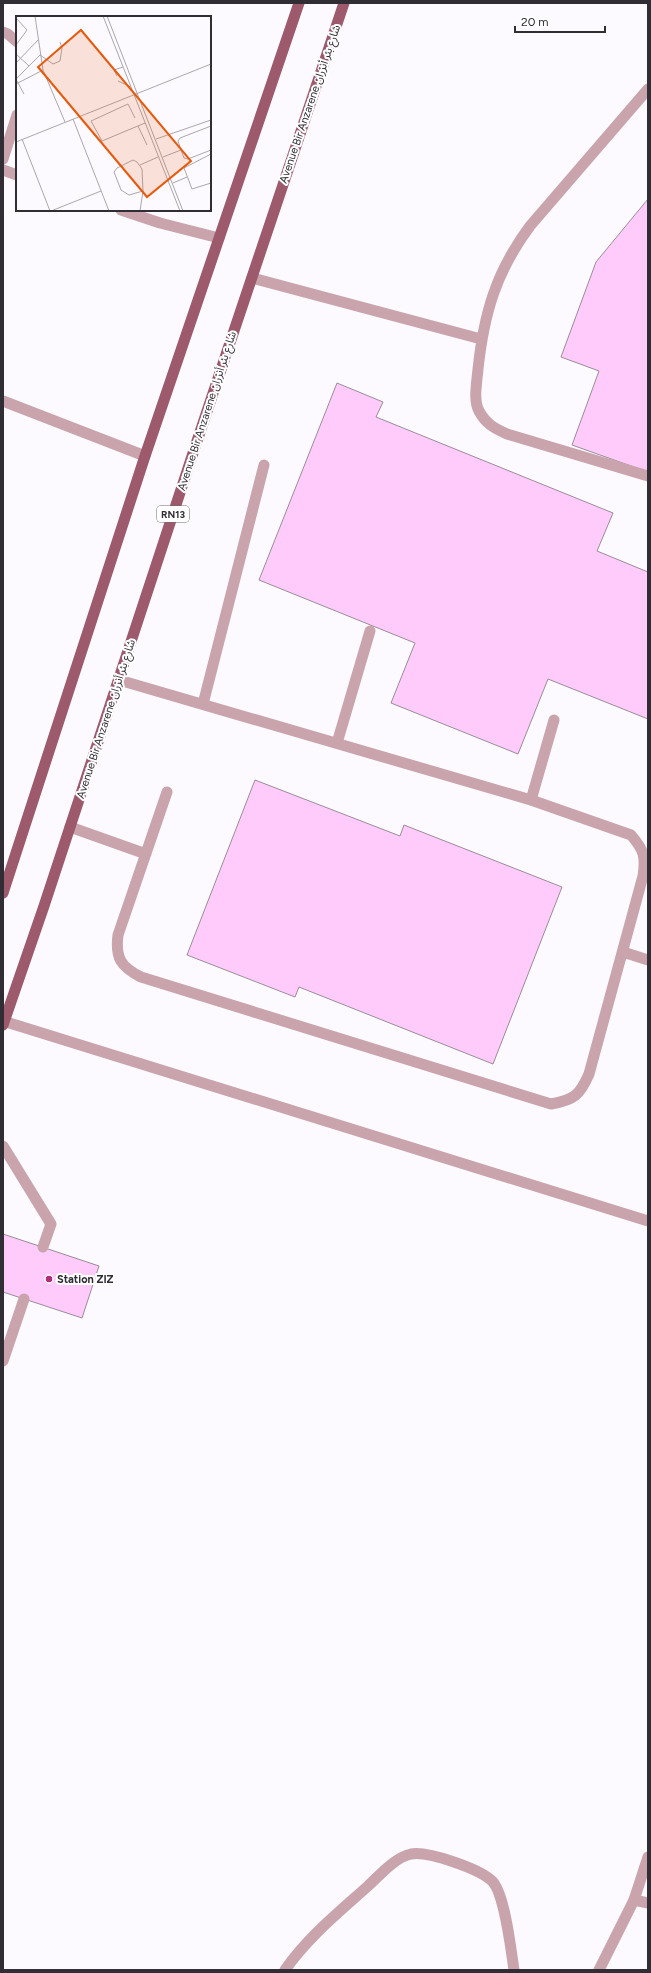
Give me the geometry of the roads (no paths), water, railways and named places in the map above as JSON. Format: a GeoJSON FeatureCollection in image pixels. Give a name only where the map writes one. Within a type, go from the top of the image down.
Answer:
{"type":"FeatureCollection","features":[{"type":"Feature","properties":{"kind":"main road"},"geometry":{"type":"LineString","coordinates":[[3,893],[145,456],[299,3]]}},
{"type":"Feature","properties":{"kind":"main road","name":"Avenue Bir Anzarene شارع بئر أنزران"},"geometry":{"type":"LineString","coordinates":[[3,1022],[70,827],[344,3]]}},
{"type":"Feature","properties":{"kind":"street"},"geometry":{"type":"LineString","coordinates":[[3,32],[8,34],[16,41]]}},
{"type":"Feature","properties":{"kind":"street"},"geometry":{"type":"LineString","coordinates":[[648,88],[530,226],[515,246],[493,290],[481,339],[476,391],[478,410],[489,426],[506,434],[648,476]]}},
{"type":"Feature","properties":{"kind":"street"},"geometry":{"type":"LineString","coordinates":[[3,159],[16,118]]}},
{"type":"Feature","properties":{"kind":"street"},"geometry":{"type":"LineString","coordinates":[[3,170],[16,175]]}},
{"type":"Feature","properties":{"kind":"street"},"geometry":{"type":"LineString","coordinates":[[124,211],[160,223],[220,238]]}},
{"type":"Feature","properties":{"kind":"street"},"geometry":{"type":"LineString","coordinates":[[252,278],[481,339]]}},
{"type":"Feature","properties":{"kind":"street"},"geometry":{"type":"LineString","coordinates":[[3,401],[145,456]]}},
{"type":"Feature","properties":{"kind":"street"},"geometry":{"type":"LineString","coordinates":[[203,704],[264,465]]}},
{"type":"Feature","properties":{"kind":"street"},"geometry":{"type":"LineString","coordinates":[[337,743],[370,631]]}},
{"type":"Feature","properties":{"kind":"street"},"geometry":{"type":"LineString","coordinates":[[119,680],[530,800],[631,835],[641,847],[645,861],[643,876],[589,1074],[582,1090],[568,1101],[551,1104],[141,977],[129,971],[120,961],[116,949],[118,936],[167,792]]}},
{"type":"Feature","properties":{"kind":"street"},"geometry":{"type":"LineString","coordinates":[[530,800],[554,720]]}},
{"type":"Feature","properties":{"kind":"street"},"geometry":{"type":"LineString","coordinates":[[70,827],[146,854]]}},
{"type":"Feature","properties":{"kind":"street"},"geometry":{"type":"LineString","coordinates":[[623,952],[648,960]]}},
{"type":"Feature","properties":{"kind":"street"},"geometry":{"type":"LineString","coordinates":[[3,1022],[648,1221]]}},
{"type":"Feature","properties":{"kind":"street"},"geometry":{"type":"LineString","coordinates":[[3,1146],[51,1224],[43,1247]]}},
{"type":"Feature","properties":{"kind":"street"},"geometry":{"type":"LineString","coordinates":[[3,1361],[24,1299]]}},
{"type":"Feature","properties":{"kind":"street"},"geometry":{"type":"LineString","coordinates":[[285,1970],[316,1932],[395,1862],[412,1854],[428,1855],[474,1870],[493,1882],[502,1900],[514,1970]]}},
{"type":"Feature","properties":{"kind":"street"},"geometry":{"type":"LineString","coordinates":[[599,1970],[634,1900],[648,1857]]}},
{"type":"Feature","properties":{"kind":"street"},"geometry":{"type":"LineString","coordinates":[[634,1900],[648,1903]]}},
{"type":"Feature","properties":{"kind":"place","name":"Station ZIZ"},"geometry":{"type":"Point","coordinates":[49,1279]}}]}
